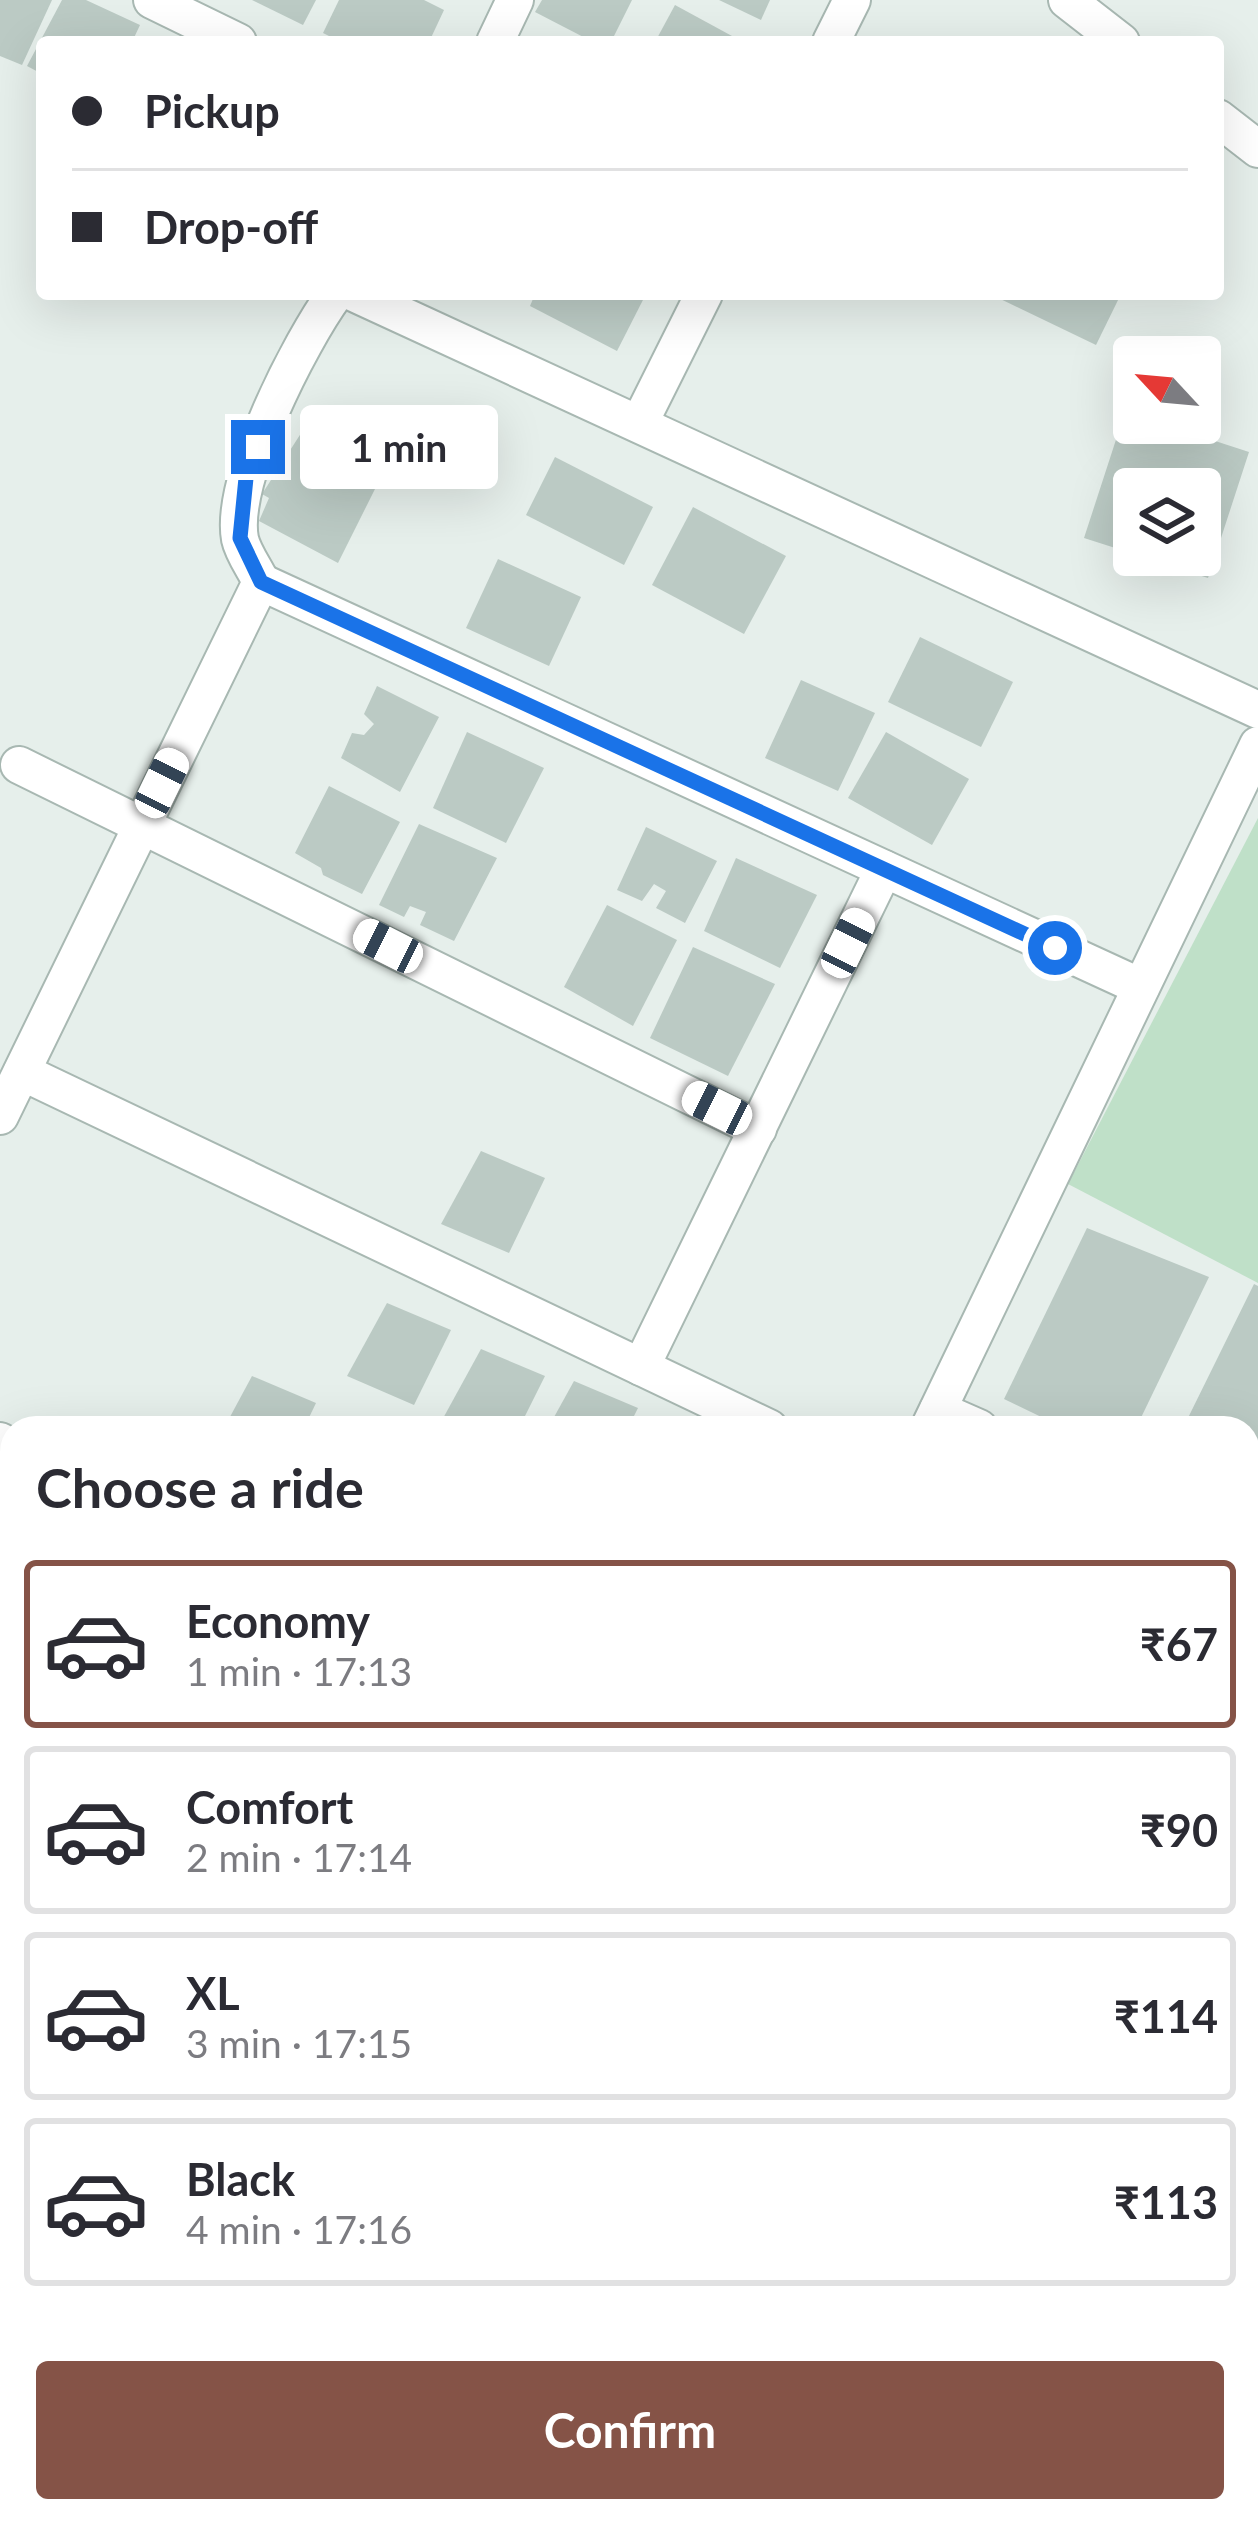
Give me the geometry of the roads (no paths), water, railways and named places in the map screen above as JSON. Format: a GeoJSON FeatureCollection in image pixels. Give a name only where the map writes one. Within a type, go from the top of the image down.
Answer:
{"type":"FeatureCollection","features":[{"type":"Feature","properties":{"kind":"street"},"geometry":{"type":"LineString","coordinates":[[152,0],[199,10],[231,36]]}},
{"type":"Feature","properties":{"kind":"street"},"geometry":{"type":"LineString","coordinates":[[498,36],[515,0]]}},
{"type":"Feature","properties":{"kind":"street"},"geometry":{"type":"LineString","coordinates":[[834,36],[852,0]]}},
{"type":"Feature","properties":{"kind":"street"},"geometry":{"type":"LineString","coordinates":[[1067,0],[1113,36]]}},
{"type":"Feature","properties":{"kind":"street"},"geometry":{"type":"LineString","coordinates":[[1224,123],[1258,149]]}},
{"type":"Feature","properties":{"kind":"street"},"geometry":{"type":"LineString","coordinates":[[331,300],[282,383],[246,478],[240,538],[261,582],[1141,987]]}},
{"type":"Feature","properties":{"kind":"street"},"geometry":{"type":"LineString","coordinates":[[369,300],[1258,710]]}},
{"type":"Feature","properties":{"kind":"street"},"geometry":{"type":"LineString","coordinates":[[639,424],[701,300]]}},
{"type":"Feature","properties":{"kind":"street"},"geometry":{"type":"LineString","coordinates":[[0,1116],[261,582]]}},
{"type":"Feature","properties":{"kind":"street"},"geometry":{"type":"LineString","coordinates":[[934,1416],[1258,745]]}},
{"type":"Feature","properties":{"kind":"street"},"geometry":{"type":"LineString","coordinates":[[19,765],[758,1129]]}},
{"type":"Feature","properties":{"kind":"street"},"geometry":{"type":"LineString","coordinates":[[641,1367],[884,869]]}},
{"type":"Feature","properties":{"kind":"street"},"geometry":{"type":"LineString","coordinates":[[22,1072],[744,1416]]}}]}
